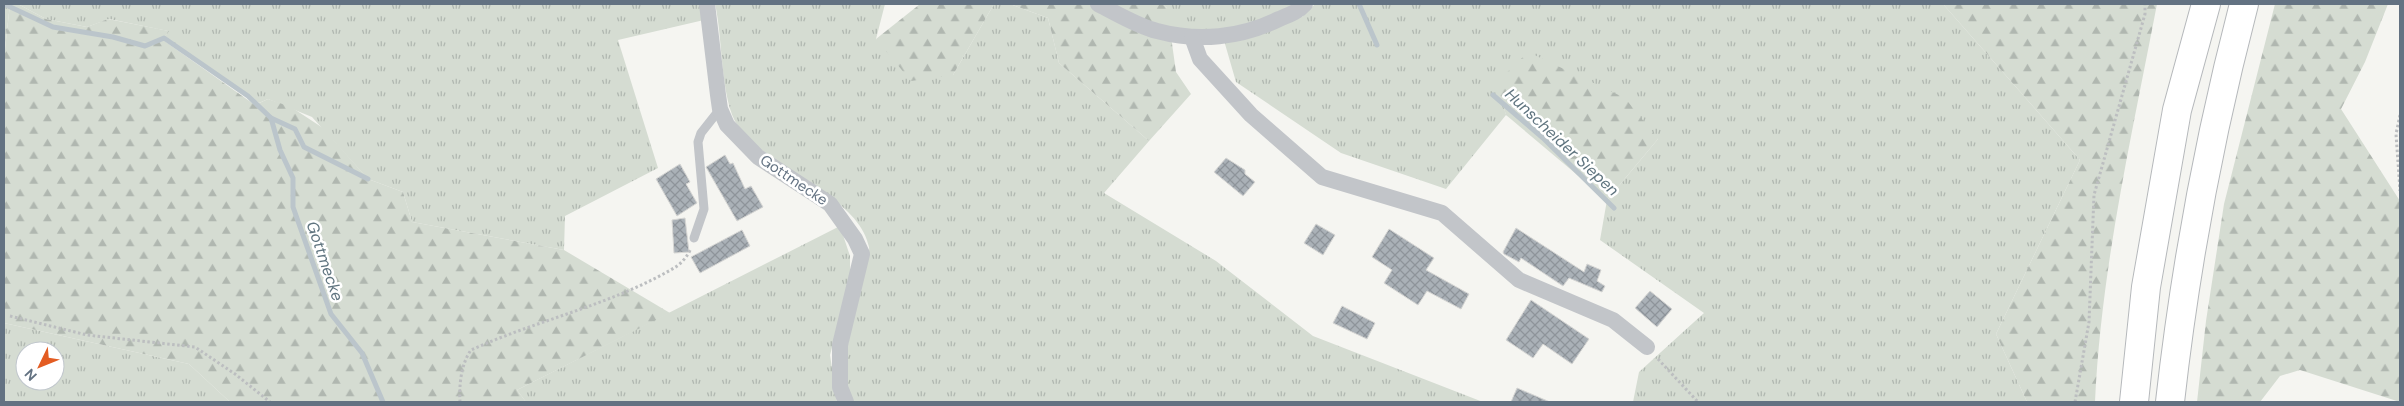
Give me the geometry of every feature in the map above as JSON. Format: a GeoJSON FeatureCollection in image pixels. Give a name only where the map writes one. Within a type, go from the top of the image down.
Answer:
{"type":"FeatureCollection","features":[{"type":"Feature","properties":{"kind":"highway"},"geometry":{"type":"LineString","coordinates":[[2134,402],[2146,287],[2177,110],[2206,4]]}},
{"type":"Feature","properties":{"kind":"highway"},"geometry":{"type":"LineString","coordinates":[[2170,402],[2179,324],[2221,92],[2244,4]]}},
{"type":"Feature","properties":{"kind":"street","name":"Gottmecke"},"geometry":{"type":"LineString","coordinates":[[707,4],[720,109],[728,125],[758,157],[830,204],[855,239],[862,254],[840,345],[840,387],[846,402]]}},
{"type":"Feature","properties":{"kind":"street"},"geometry":{"type":"LineString","coordinates":[[1098,4],[1155,31],[1192,38],[1224,36],[1261,28],[1300,10],[1305,4]]}},
{"type":"Feature","properties":{"kind":"street"},"geometry":{"type":"LineString","coordinates":[[1192,38],[1200,59],[1251,115],[1322,177],[1442,213],[1519,280],[1613,320],[1647,347]]}},
{"type":"Feature","properties":{"kind":"lane"},"geometry":{"type":"LineString","coordinates":[[694,238],[704,209],[698,142],[701,133],[720,109]]}},
{"type":"Feature","properties":{"kind":"path"},"geometry":{"type":"LineString","coordinates":[[2075,402],[2089,322],[2094,195],[2145,14],[2145,4]]}},
{"type":"Feature","properties":{"kind":"path"},"geometry":{"type":"LineString","coordinates":[[2400,115],[2396,134],[2400,191]]}},
{"type":"Feature","properties":{"kind":"path"},"geometry":{"type":"LineString","coordinates":[[460,402],[465,359],[471,350],[630,290],[676,267],[688,254],[694,238]]}},
{"type":"Feature","properties":{"kind":"path"},"geometry":{"type":"LineString","coordinates":[[10,316],[87,335],[195,347],[235,374],[270,402]]}},
{"type":"Feature","properties":{"kind":"path"},"geometry":{"type":"LineString","coordinates":[[1647,347],[1698,402]]}},
{"type":"Feature","properties":{"kind":"green space"},"geometry":{"type":"Polygon","coordinates":[[[4,4],[10,4],[4,58],[4,4]]]}},
{"type":"Feature","properties":{"kind":"green space"},"geometry":{"type":"Polygon","coordinates":[[[10,4],[18,4],[46,19],[87,27],[108,19],[169,31],[163,40],[255,105],[268,99],[291,107],[323,128],[368,179],[403,192],[412,222],[564,250],[670,313],[517,390],[526,402],[230,402],[189,364],[4,323],[4,58],[10,4]]]}},
{"type":"Feature","properties":{"kind":"green space"},"geometry":{"type":"Polygon","coordinates":[[[18,4],[701,4],[704,20],[618,40],[658,168],[565,216],[564,250],[412,222],[403,192],[368,179],[312,117],[268,99],[259,103],[165,37],[168,31],[109,19],[87,27],[46,19],[18,4]]]}},
{"type":"Feature","properties":{"kind":"green space"},"geometry":{"type":"Polygon","coordinates":[[[715,4],[885,4],[876,39],[953,75],[994,4],[1010,4],[1048,18],[1059,63],[1149,141],[1104,193],[1216,261],[1313,336],[1483,402],[852,402],[848,386],[847,355],[869,247],[862,229],[848,212],[831,197],[769,156],[738,126],[728,101],[715,4]]]}},
{"type":"Feature","properties":{"kind":"green space"},"geometry":{"type":"Polygon","coordinates":[[[920,4],[994,4],[953,75],[911,81],[876,39],[920,4]]]}},
{"type":"Feature","properties":{"kind":"green space"},"geometry":{"type":"Polygon","coordinates":[[[1010,4],[1162,4],[1167,8],[1176,72],[1191,94],[1149,141],[1059,63],[1048,18],[1010,4]]]}},
{"type":"Feature","properties":{"kind":"green space"},"geometry":{"type":"Polygon","coordinates":[[[1162,4],[1304,4],[1302,17],[1315,4],[1943,4],[2080,160],[1996,334],[2027,402],[1633,402],[1639,372],[1704,313],[1600,240],[1607,200],[1658,139],[1497,83],[1506,115],[1446,189],[1341,153],[1236,82],[1223,37],[1165,33],[1167,8],[1162,4]]]}},
{"type":"Feature","properties":{"kind":"green space"},"geometry":{"type":"Polygon","coordinates":[[[1943,4],[2157,4],[2128,152],[2111,252],[2098,352],[2095,402],[2027,402],[1996,334],[2080,160],[1943,4]]]}},
{"type":"Feature","properties":{"kind":"green space"},"geometry":{"type":"Polygon","coordinates":[[[2275,4],[2388,4],[2365,62],[2341,109],[2400,201],[2400,402],[2300,370],[2280,376],[2260,402],[2197,402],[2206,321],[2224,204],[2275,4]]]}},
{"type":"Feature","properties":{"kind":"green space"},"geometry":{"type":"Polygon","coordinates":[[[1528,52],[1625,98],[1658,139],[1607,200],[1506,115],[1496,83],[1528,52]]]}},
{"type":"Feature","properties":{"kind":"green space"},"geometry":{"type":"Polygon","coordinates":[[[840,226],[850,256],[850,279],[830,355],[837,402],[526,402],[517,390],[840,226]]]}},
{"type":"Feature","properties":{"kind":"green space"},"geometry":{"type":"Polygon","coordinates":[[[4,323],[189,364],[230,402],[4,402],[4,323]]]}},
{"type":"Feature","properties":{"kind":"building"},"geometry":{"type":"Polygon","coordinates":[[[725,155],[730,164],[733,163],[745,189],[751,186],[763,207],[737,221],[706,167],[725,155]]]}},
{"type":"Feature","properties":{"kind":"building"},"geometry":{"type":"Polygon","coordinates":[[[1226,158],[1245,170],[1245,174],[1255,182],[1243,196],[1214,172],[1226,158]]]}},
{"type":"Feature","properties":{"kind":"building"},"geometry":{"type":"Polygon","coordinates":[[[680,164],[690,182],[686,184],[697,203],[677,216],[656,179],[680,164]]]}},
{"type":"Feature","properties":{"kind":"building"},"geometry":{"type":"Polygon","coordinates":[[[685,218],[689,252],[674,253],[672,220],[685,218]]]}},
{"type":"Feature","properties":{"kind":"building"},"geometry":{"type":"Polygon","coordinates":[[[1316,224],[1335,235],[1323,255],[1304,243],[1316,224]]]}},
{"type":"Feature","properties":{"kind":"building"},"geometry":{"type":"Polygon","coordinates":[[[1516,228],[1584,272],[1587,264],[1601,270],[1597,281],[1605,286],[1602,292],[1569,278],[1563,286],[1521,258],[1519,262],[1504,254],[1503,252],[1516,228]]]}},
{"type":"Feature","properties":{"kind":"building"},"geometry":{"type":"Polygon","coordinates":[[[1389,229],[1434,258],[1426,270],[1469,294],[1461,309],[1427,291],[1418,305],[1384,283],[1392,270],[1372,257],[1389,229]]]}},
{"type":"Feature","properties":{"kind":"building"},"geometry":{"type":"Polygon","coordinates":[[[742,230],[750,246],[700,273],[691,257],[742,230]]]}},
{"type":"Feature","properties":{"kind":"building"},"geometry":{"type":"Polygon","coordinates":[[[1650,291],[1672,309],[1657,327],[1635,308],[1650,291]]]}},
{"type":"Feature","properties":{"kind":"building"},"geometry":{"type":"Polygon","coordinates":[[[1531,300],[1589,339],[1572,364],[1543,344],[1533,358],[1506,340],[1531,300]]]}},
{"type":"Feature","properties":{"kind":"building"},"geometry":{"type":"Polygon","coordinates":[[[1342,306],[1375,323],[1367,339],[1333,323],[1342,306]]]}},
{"type":"Feature","properties":{"kind":"building"},"geometry":{"type":"Polygon","coordinates":[[[1517,388],[1550,402],[1511,402],[1517,388]]]}},
{"type":"Feature","properties":{"kind":"waterway","name":"Gottmecke"},"geometry":{"type":"LineString","coordinates":[[4,4],[53,27],[113,37],[145,46],[164,38],[248,96],[271,118],[280,150],[293,178],[293,207],[331,314],[362,353],[383,402]]}},
{"type":"Feature","properties":{"kind":"waterway","name":"Hunscheider Siepen"},"geometry":{"type":"LineString","coordinates":[[1359,4],[1377,45]]}},
{"type":"Feature","properties":{"kind":"waterway","name":"Hunscheider Siepen"},"geometry":{"type":"LineString","coordinates":[[1493,95],[1543,138],[1614,208]]}},
{"type":"Feature","properties":{"kind":"waterway","name":"Gottmecke"},"geometry":{"type":"LineString","coordinates":[[271,118],[295,129],[304,147],[368,179]]}}]}
